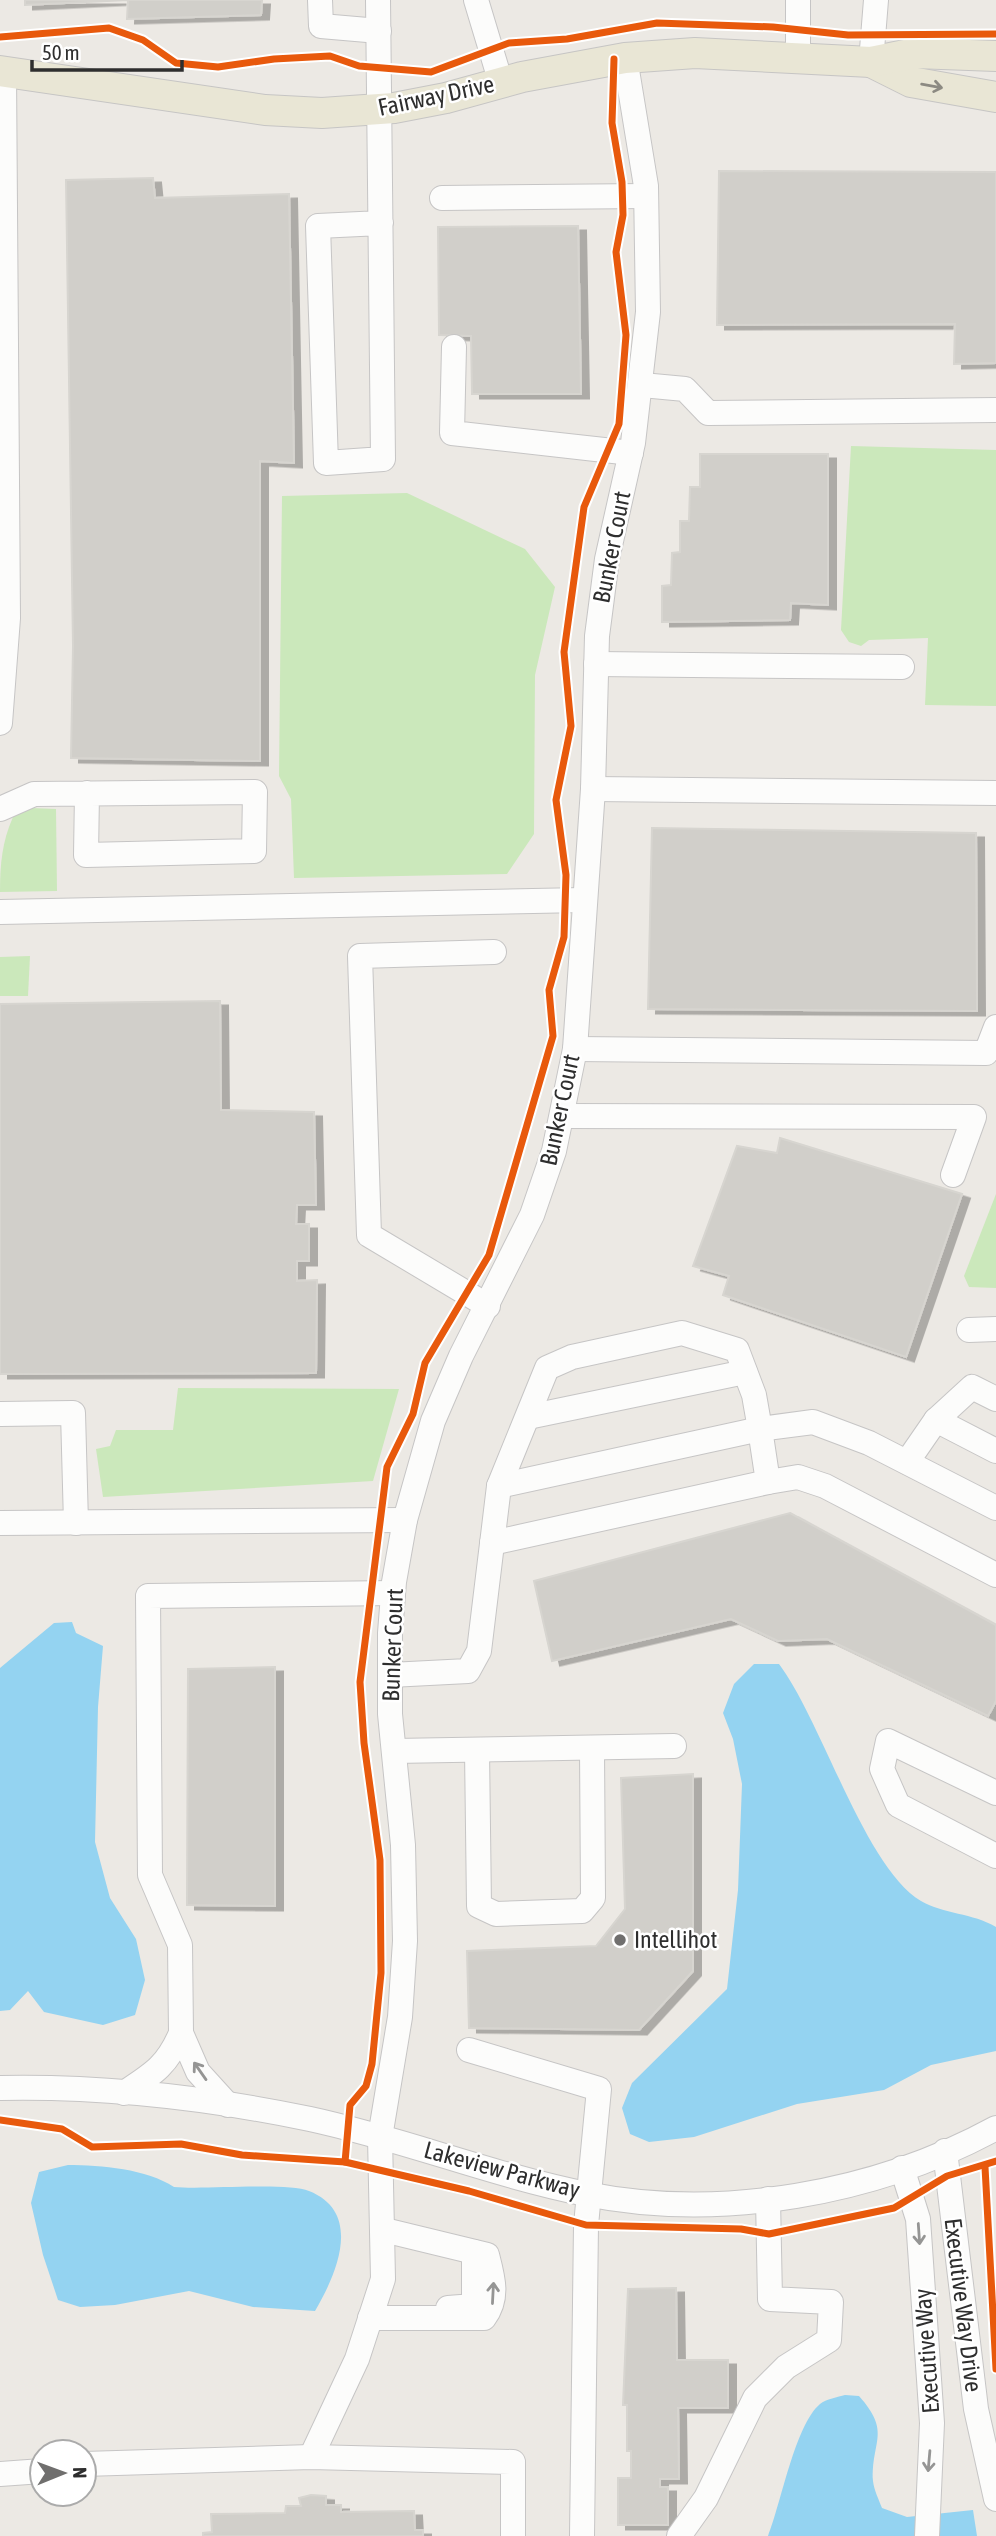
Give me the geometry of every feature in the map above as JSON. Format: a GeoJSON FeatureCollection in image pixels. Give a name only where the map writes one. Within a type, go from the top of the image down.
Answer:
{"type":"FeatureCollection","features":[{"type":"Feature","properties":{"kind":"main road","name":"Fairway Drive"},"geometry":{"type":"LineString","coordinates":[[2,71],[265,110],[322,113],[380,109],[446,98],[501,83],[625,58],[695,53],[872,62],[915,52],[996,56]]}},
{"type":"Feature","properties":{"kind":"main road","name":"Fairway Drive"},"geometry":{"type":"LineString","coordinates":[[872,62],[911,82],[996,97]]}},
{"type":"Feature","properties":{"kind":"street"},"geometry":{"type":"LineString","coordinates":[[320,0],[321,26],[379,31]]}},
{"type":"Feature","properties":{"kind":"street"},"geometry":{"type":"LineString","coordinates":[[378,0],[380,109],[381,223],[383,459],[326,463],[318,226],[381,223]]}},
{"type":"Feature","properties":{"kind":"street"},"geometry":{"type":"LineString","coordinates":[[476,0],[501,83]]}},
{"type":"Feature","properties":{"kind":"street"},"geometry":{"type":"LineString","coordinates":[[798,58],[799,0]]}},
{"type":"Feature","properties":{"kind":"street"},"geometry":{"type":"LineString","coordinates":[[872,62],[876,0]]}},
{"type":"Feature","properties":{"kind":"street","name":"Bunker Court"},"geometry":{"type":"LineString","coordinates":[[311,2457],[357,2358],[383,2279],[380,2137],[398,2029],[405,1941],[403,1846],[390,1675],[393,1593],[405,1520],[433,1422],[461,1356],[533,1215],[554,1152],[575,1049],[583,900],[593,789],[596,664],[607,559],[631,453],[642,385],[648,312],[646,196],[625,58]]}},
{"type":"Feature","properties":{"kind":"street"},"geometry":{"type":"LineString","coordinates":[[0,723],[8,618],[2,71]]}},
{"type":"Feature","properties":{"kind":"street"},"geometry":{"type":"LineString","coordinates":[[442,198],[646,196]]}},
{"type":"Feature","properties":{"kind":"street"},"geometry":{"type":"LineString","coordinates":[[454,346],[452,433],[631,453]]}},
{"type":"Feature","properties":{"kind":"street"},"geometry":{"type":"LineString","coordinates":[[642,385],[685,389],[708,412],[996,410]]}},
{"type":"Feature","properties":{"kind":"street"},"geometry":{"type":"LineString","coordinates":[[596,664],[902,667]]}},
{"type":"Feature","properties":{"kind":"street"},"geometry":{"type":"LineString","coordinates":[[593,789],[996,793]]}},
{"type":"Feature","properties":{"kind":"street"},"geometry":{"type":"LineString","coordinates":[[0,809],[34,793],[255,792],[254,851],[86,855],[87,793]]}},
{"type":"Feature","properties":{"kind":"street"},"geometry":{"type":"LineString","coordinates":[[0,912],[583,900]]}},
{"type":"Feature","properties":{"kind":"street"},"geometry":{"type":"LineString","coordinates":[[488,1306],[369,1235],[360,956],[494,952]]}},
{"type":"Feature","properties":{"kind":"street"},"geometry":{"type":"LineString","coordinates":[[575,1049],[986,1053],[996,1027]]}},
{"type":"Feature","properties":{"kind":"street"},"geometry":{"type":"LineString","coordinates":[[562,1116],[974,1117],[953,1175]]}},
{"type":"Feature","properties":{"kind":"street"},"geometry":{"type":"LineString","coordinates":[[969,1330],[996,1329]]}},
{"type":"Feature","properties":{"kind":"street"},"geometry":{"type":"LineString","coordinates":[[390,1675],[468,1671],[479,1651],[499,1486],[547,1368],[572,1357],[682,1333],[737,1350],[754,1395],[768,1482]]}},
{"type":"Feature","properties":{"kind":"street"},"geometry":{"type":"LineString","coordinates":[[528,1417],[745,1372]]}},
{"type":"Feature","properties":{"kind":"street"},"geometry":{"type":"LineString","coordinates":[[907,1462],[936,1420],[972,1387],[996,1399]]}},
{"type":"Feature","properties":{"kind":"street"},"geometry":{"type":"LineString","coordinates":[[0,1414],[73,1413],[76,1523]]}},
{"type":"Feature","properties":{"kind":"street"},"geometry":{"type":"LineString","coordinates":[[936,1420],[996,1451]]}},
{"type":"Feature","properties":{"kind":"street"},"geometry":{"type":"LineString","coordinates":[[499,1486],[760,1429],[814,1422],[869,1443],[996,1508]]}},
{"type":"Feature","properties":{"kind":"street"},"geometry":{"type":"LineString","coordinates":[[492,1543],[798,1477],[825,1486],[996,1575]]}},
{"type":"Feature","properties":{"kind":"street"},"geometry":{"type":"LineString","coordinates":[[0,1523],[405,1520]]}},
{"type":"Feature","properties":{"kind":"street"},"geometry":{"type":"LineString","coordinates":[[228,2105],[198,2072],[181,2033],[180,1945],[150,1875],[148,1596],[393,1593]]}},
{"type":"Feature","properties":{"kind":"street"},"geometry":{"type":"LineString","coordinates":[[996,1793],[888,1741],[882,1769],[898,1805],[996,1856]]}},
{"type":"Feature","properties":{"kind":"street"},"geometry":{"type":"LineString","coordinates":[[394,1751],[674,1746]]}},
{"type":"Feature","properties":{"kind":"street"},"geometry":{"type":"LineString","coordinates":[[477,1749],[479,1906],[496,1914],[582,1911],[593,1898],[592,1748]]}},
{"type":"Feature","properties":{"kind":"street"},"geometry":{"type":"LineString","coordinates":[[124,2093],[160,2069],[171,2055],[181,2033]]}},
{"type":"Feature","properties":{"kind":"street"},"geometry":{"type":"LineString","coordinates":[[469,2050],[599,2089],[587,2194],[582,2536]]}},
{"type":"Feature","properties":{"kind":"street","name":"Lakeview Parkway"},"geometry":{"type":"LineString","coordinates":[[0,2088],[124,2093],[228,2105],[312,2120],[587,2194],[659,2203],[768,2199],[841,2187],[902,2168],[996,2127]]}},
{"type":"Feature","properties":{"kind":"street","name":"Executive Way Drive"},"geometry":{"type":"LineString","coordinates":[[945,2151],[976,2409],[996,2499]]}},
{"type":"Feature","properties":{"kind":"street","name":"Executive Way"},"geometry":{"type":"LineString","coordinates":[[902,2168],[918,2219],[932,2423],[927,2536]]}},
{"type":"Feature","properties":{"kind":"street"},"geometry":{"type":"LineString","coordinates":[[679,2536],[706,2498],[755,2398],[786,2367],[829,2340],[831,2302],[770,2298],[768,2199]]}},
{"type":"Feature","properties":{"kind":"street"},"geometry":{"type":"LineString","coordinates":[[370,2318],[484,2318],[493,2306],[494,2281],[486,2255],[384,2230]]}},
{"type":"Feature","properties":{"kind":"street"},"geometry":{"type":"LineString","coordinates":[[98,2464],[311,2457],[513,2462],[513,2536]]}},
{"type":"Feature","properties":{"kind":"street"},"geometry":{"type":"LineString","coordinates":[[0,2474],[28,2472]]}},
{"type":"Feature","properties":{"kind":"green space"},"geometry":{"type":"Polygon","coordinates":[[[851,446],[996,450],[996,706],[925,705],[928,638],[869,640],[861,646],[849,642],[841,630],[851,446]]]}},
{"type":"Feature","properties":{"kind":"green space"},"geometry":{"type":"Polygon","coordinates":[[[407,493],[525,549],[555,587],[535,675],[534,834],[507,874],[294,878],[291,799],[279,776],[282,496],[407,493]]]}},
{"type":"Feature","properties":{"kind":"green space"},"geometry":{"type":"Polygon","coordinates":[[[31,808],[56,809],[57,891],[0,892],[2,853],[9,826],[13,817],[31,808]]]}},
{"type":"Feature","properties":{"kind":"green space"},"geometry":{"type":"Polygon","coordinates":[[[30,956],[28,996],[0,996],[0,957],[30,956]]]}},
{"type":"Feature","properties":{"kind":"green space"},"geometry":{"type":"Polygon","coordinates":[[[996,1194],[996,1288],[969,1287],[964,1276],[996,1194]]]}},
{"type":"Feature","properties":{"kind":"green space"},"geometry":{"type":"Polygon","coordinates":[[[178,1388],[399,1389],[373,1481],[103,1497],[96,1449],[110,1446],[116,1430],[173,1430],[178,1388]]]}},
{"type":"Feature","properties":{"kind":"water"},"geometry":{"type":"Polygon","coordinates":[[[72,1622],[76,1633],[103,1646],[98,1707],[95,1842],[110,1898],[136,1939],[145,1980],[135,2015],[103,2025],[44,2012],[28,1991],[10,2010],[0,2011],[0,1668],[54,1623],[72,1622]]]}},
{"type":"Feature","properties":{"kind":"water"},"geometry":{"type":"Polygon","coordinates":[[[754,1664],[779,1664],[811,1720],[863,1827],[881,1858],[901,1884],[921,1901],[996,1927],[996,2051],[931,2065],[884,2090],[797,2104],[694,2137],[649,2142],[630,2134],[622,2108],[632,2083],[727,1989],[738,1890],[742,1784],[733,1739],[723,1713],[734,1684],[754,1664]]]}},
{"type":"Feature","properties":{"kind":"water"},"geometry":{"type":"Polygon","coordinates":[[[68,2165],[109,2167],[137,2172],[174,2187],[283,2187],[309,2191],[326,2201],[336,2214],[341,2229],[337,2263],[331,2280],[315,2311],[253,2307],[189,2291],[115,2305],[80,2307],[58,2300],[43,2255],[31,2203],[39,2172],[68,2165]]]}},
{"type":"Feature","properties":{"kind":"water"},"geometry":{"type":"Polygon","coordinates":[[[845,2395],[859,2396],[875,2419],[878,2437],[873,2481],[882,2508],[907,2517],[973,2510],[977,2536],[768,2536],[796,2447],[811,2414],[823,2402],[845,2395]]]}},
{"type":"Feature","properties":{"kind":"building"},"geometry":{"type":"Polygon","coordinates":[[[25,0],[128,0],[25,5],[25,0]]]}},
{"type":"Feature","properties":{"kind":"building"},"geometry":{"type":"Polygon","coordinates":[[[128,0],[262,0],[261,15],[127,19],[128,0]]]}},
{"type":"Feature","properties":{"kind":"building"},"geometry":{"type":"Polygon","coordinates":[[[719,171],[996,172],[996,363],[954,364],[955,324],[717,325],[719,171]]]}},
{"type":"Feature","properties":{"kind":"building"},"geometry":{"type":"Polygon","coordinates":[[[153,178],[155,198],[289,194],[294,463],[260,461],[260,761],[71,758],[73,646],[66,180],[153,178]]]}},
{"type":"Feature","properties":{"kind":"building"},"geometry":{"type":"Polygon","coordinates":[[[578,226],[581,394],[472,394],[471,336],[439,335],[438,227],[578,226]]]}},
{"type":"Feature","properties":{"kind":"building"},"geometry":{"type":"Polygon","coordinates":[[[700,454],[828,454],[828,605],[791,603],[790,620],[662,622],[662,586],[671,585],[672,553],[680,552],[680,521],[689,521],[690,487],[700,487],[700,454]]]}},
{"type":"Feature","properties":{"kind":"building"},"geometry":{"type":"Polygon","coordinates":[[[652,828],[976,833],[977,1011],[648,1009],[652,828]]]}},
{"type":"Feature","properties":{"kind":"building"},"geometry":{"type":"Polygon","coordinates":[[[220,1001],[221,1110],[314,1112],[316,1205],[297,1205],[296,1224],[309,1224],[309,1261],[297,1261],[297,1281],[317,1280],[316,1373],[0,1374],[0,1004],[220,1001]]]}},
{"type":"Feature","properties":{"kind":"building"},"geometry":{"type":"Polygon","coordinates":[[[780,1138],[962,1194],[906,1357],[723,1295],[729,1276],[693,1266],[737,1146],[777,1153],[780,1138]]]}},
{"type":"Feature","properties":{"kind":"building"},"geometry":{"type":"Polygon","coordinates":[[[790,1513],[996,1625],[996,1701],[988,1716],[827,1639],[778,1641],[731,1619],[552,1661],[534,1581],[790,1513]]]}},
{"type":"Feature","properties":{"kind":"building"},"geometry":{"type":"Polygon","coordinates":[[[275,1667],[275,1906],[187,1905],[188,1669],[275,1667]]]}},
{"type":"Feature","properties":{"kind":"building"},"geometry":{"type":"Polygon","coordinates":[[[693,1774],[693,1971],[639,2030],[469,2028],[467,1951],[596,1946],[625,1909],[621,1778],[693,1774]]]}},
{"type":"Feature","properties":{"kind":"building"},"geometry":{"type":"Polygon","coordinates":[[[676,2288],[677,2360],[728,2360],[728,2408],[678,2408],[679,2479],[660,2479],[660,2487],[668,2487],[668,2525],[618,2525],[618,2478],[631,2478],[631,2451],[627,2451],[627,2405],[623,2405],[628,2289],[676,2288]]]}},
{"type":"Feature","properties":{"kind":"building"},"geometry":{"type":"Polygon","coordinates":[[[311,2495],[326,2496],[326,2505],[341,2505],[341,2512],[414,2511],[415,2530],[423,2530],[423,2536],[203,2536],[203,2533],[212,2532],[211,2514],[285,2513],[286,2506],[301,2506],[299,2498],[311,2495]]]}},
{"type":"Feature","properties":{"kind":"cycle path"},"geometry":{"type":"LineString","coordinates":[[0,37],[109,28],[143,40],[176,63],[218,67],[274,59],[330,56],[359,66],[431,72],[509,43],[567,39],[657,23],[773,27],[848,35],[996,34]]}},
{"type":"Feature","properties":{"kind":"cycle path"},"geometry":{"type":"LineString","coordinates":[[345,2162],[350,2105],[366,2086],[372,2064],[381,1973],[380,1860],[364,1743],[360,1682],[387,1467],[413,1414],[425,1363],[489,1255],[553,1036],[549,990],[564,937],[566,875],[556,800],[571,726],[564,652],[584,507],[619,424],[626,335],[616,252],[623,215],[622,182],[612,123],[614,59]]}},
{"type":"Feature","properties":{"kind":"cycle path"},"geometry":{"type":"LineString","coordinates":[[0,2120],[62,2129],[92,2147],[181,2144],[242,2155],[345,2162],[469,2191],[586,2225],[741,2229],[769,2234],[894,2208],[947,2176],[996,2161]]}},
{"type":"Feature","properties":{"kind":"cycle path"},"geometry":{"type":"LineString","coordinates":[[985,2167],[996,2369]]}},
{"type":"Feature","properties":{"kind":"place","name":"Intellihot"},"geometry":{"type":"Point","coordinates":[620,1940]}}]}
